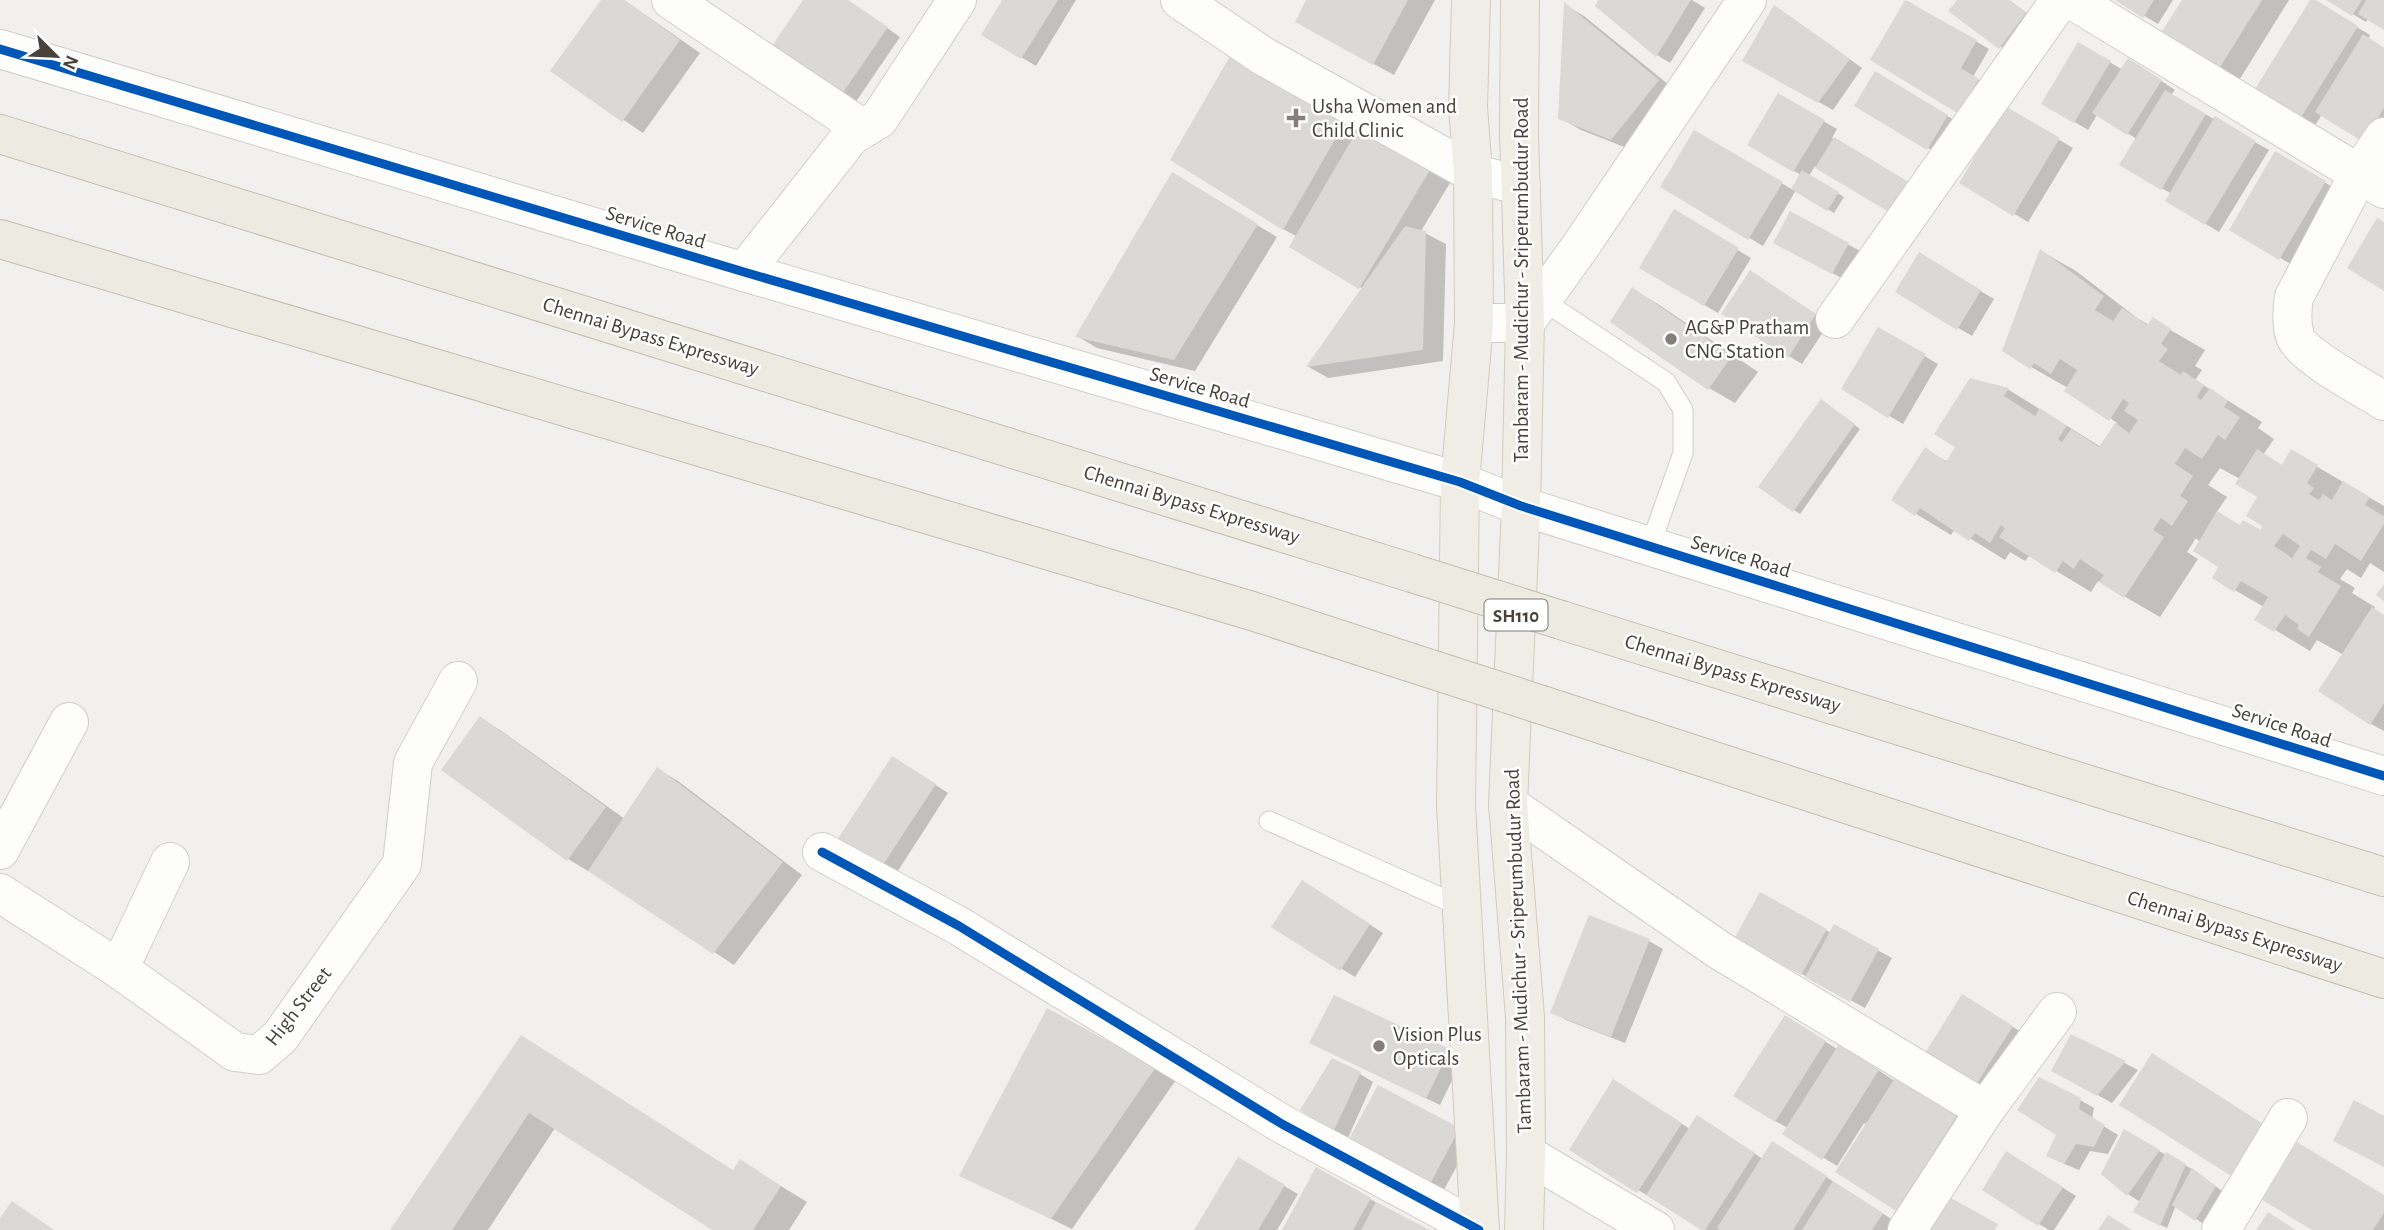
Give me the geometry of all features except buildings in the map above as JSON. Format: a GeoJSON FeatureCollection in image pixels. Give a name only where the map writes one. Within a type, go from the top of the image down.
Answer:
{"type":"FeatureCollection","features":[{"type":"Feature","properties":{"kind":"highway","name":"Chennai Bypass Expressway"},"geometry":{"type":"LineString","coordinates":[[0,134],[2384,877]]}},
{"type":"Feature","properties":{"kind":"highway","name":"Chennai Bypass Expressway"},"geometry":{"type":"LineString","coordinates":[[0,239],[1238,607],[2384,979]]}},
{"type":"Feature","properties":{"kind":"main road","name":"SH110"},"geometry":{"type":"LineString","coordinates":[[1471,0],[1468,107],[1473,173],[1474,323],[1460,482],[1456,805],[1479,1230]]}},
{"type":"Feature","properties":{"kind":"main road","name":"Tambaram - Mudichur - Sriperumbudur Road"},"geometry":{"type":"LineString","coordinates":[[1520,0],[1521,186],[1534,312],[1521,506],[1508,804],[1525,1017],[1524,1230]]}},
{"type":"Feature","properties":{"kind":"street"},"geometry":{"type":"LineString","coordinates":[[671,0],[853,122],[851,136]]}},
{"type":"Feature","properties":{"kind":"street"},"geometry":{"type":"LineString","coordinates":[[744,272],[851,136],[879,119],[957,0]]}},
{"type":"Feature","properties":{"kind":"street"},"geometry":{"type":"LineString","coordinates":[[1180,0],[1263,57],[1473,173],[1521,186]]}},
{"type":"Feature","properties":{"kind":"street"},"geometry":{"type":"LineString","coordinates":[[1474,323],[1534,312],[1746,0]]}},
{"type":"Feature","properties":{"kind":"street"},"geometry":{"type":"LineString","coordinates":[[1835,319],[2060,0]]}},
{"type":"Feature","properties":{"kind":"street"},"geometry":{"type":"LineString","coordinates":[[2071,0],[2372,182]]}},
{"type":"Feature","properties":{"kind":"street","name":"Service Road"},"geometry":{"type":"LineString","coordinates":[[0,49],[744,272],[1460,482],[1521,506],[2384,776]]}},
{"type":"Feature","properties":{"kind":"street"},"geometry":{"type":"LineString","coordinates":[[2384,137],[2372,182],[2294,297],[2291,318],[2295,338],[2308,354],[2384,401]]}},
{"type":"Feature","properties":{"kind":"street","name":"High Street"},"geometry":{"type":"LineString","coordinates":[[0,893],[119,969],[235,1052],[259,1055],[280,1037],[402,864],[413,763],[458,681]]}},
{"type":"Feature","properties":{"kind":"street"},"geometry":{"type":"LineString","coordinates":[[0,850],[69,722]]}},
{"type":"Feature","properties":{"kind":"street"},"geometry":{"type":"LineString","coordinates":[[1508,804],[1719,950],[1986,1110]]}},
{"type":"Feature","properties":{"kind":"street"},"geometry":{"type":"LineString","coordinates":[[822,852],[959,926],[1282,1124],[1479,1230]]}},
{"type":"Feature","properties":{"kind":"street"},"geometry":{"type":"LineString","coordinates":[[119,969],[170,862]]}},
{"type":"Feature","properties":{"kind":"street"},"geometry":{"type":"LineString","coordinates":[[1907,1230],[1986,1110],[2057,1012]]}},
{"type":"Feature","properties":{"kind":"street"},"geometry":{"type":"LineString","coordinates":[[2221,1230],[2288,1118]]}},
{"type":"Feature","properties":{"kind":"street"},"geometry":{"type":"LineString","coordinates":[[1526,1154],[1655,1230]]}},
{"type":"Feature","properties":{"kind":"lane"},"geometry":{"type":"LineString","coordinates":[[1534,312],[1666,383],[1683,410],[1683,453],[1650,546]]}},
{"type":"Feature","properties":{"kind":"lane"},"geometry":{"type":"LineString","coordinates":[[1269,821],[1462,907]]}},
{"type":"Feature","properties":{"kind":"cycle path"},"geometry":{"type":"LineString","coordinates":[[0,49],[744,272],[1460,482],[1521,506],[2384,776]]}},
{"type":"Feature","properties":{"kind":"cycle path"},"geometry":{"type":"LineString","coordinates":[[822,852],[959,926],[1282,1124],[1479,1230]]}},
{"type":"Feature","properties":{"kind":"place","name":"Usha Women and Child Clinic"},"geometry":{"type":"Point","coordinates":[1296,118]}},
{"type":"Feature","properties":{"kind":"place","name":"AG&P Pratham CNG Station"},"geometry":{"type":"Point","coordinates":[1671,339]}},
{"type":"Feature","properties":{"kind":"place","name":"Vision Plus Opticals"},"geometry":{"type":"Point","coordinates":[1379,1046]}}]}
